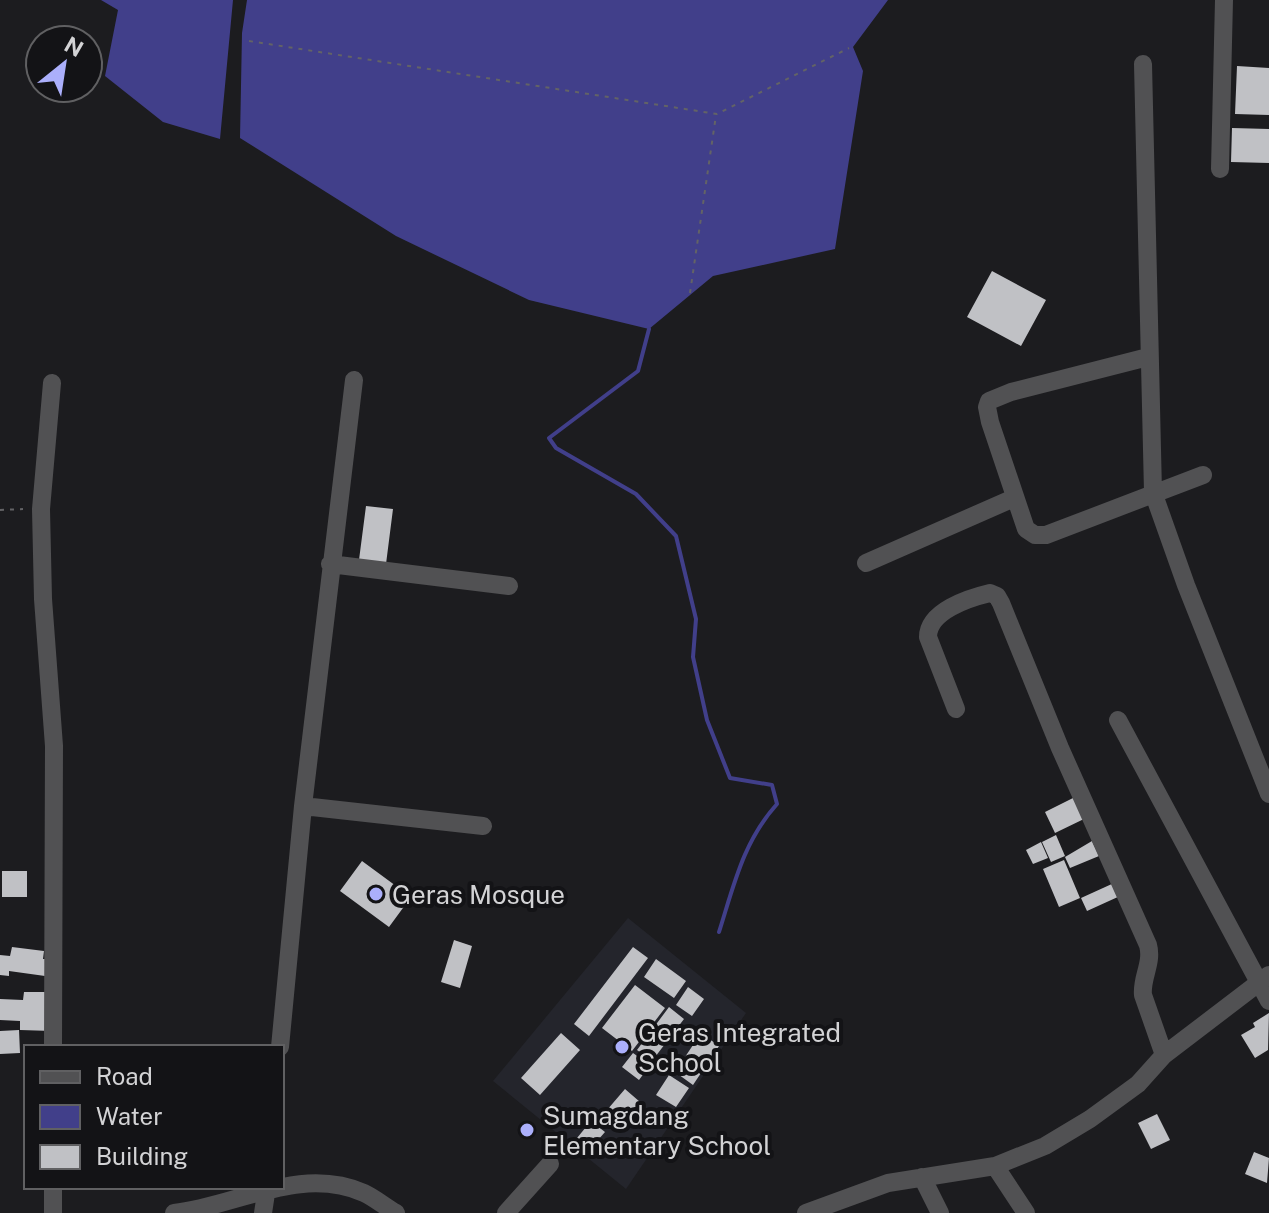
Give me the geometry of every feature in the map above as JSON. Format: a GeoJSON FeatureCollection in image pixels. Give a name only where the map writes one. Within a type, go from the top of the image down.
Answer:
{"type":"FeatureCollection","features":[{"type":"Feature","properties":{"kind":"street"},"geometry":{"type":"LineString","coordinates":[[1220,169],[1224,2]]}},
{"type":"Feature","properties":{"kind":"street"},"geometry":{"type":"LineString","coordinates":[[1143,64],[1153,492],[1269,794]]}},
{"type":"Feature","properties":{"kind":"street"},"geometry":{"type":"LineString","coordinates":[[1148,357],[1011,392],[989,401],[990,422],[1026,529],[1041,536],[1203,475]]}},
{"type":"Feature","properties":{"kind":"street"},"geometry":{"type":"LineString","coordinates":[[280,1045],[303,806],[354,380]]}},
{"type":"Feature","properties":{"kind":"street"},"geometry":{"type":"LineString","coordinates":[[52,383],[41,509],[43,599],[54,746],[53,1045]]}},
{"type":"Feature","properties":{"kind":"street"},"geometry":{"type":"LineString","coordinates":[[866,563],[1014,498]]}},
{"type":"Feature","properties":{"kind":"street"},"geometry":{"type":"LineString","coordinates":[[330,564],[509,586]]}},
{"type":"Feature","properties":{"kind":"street"},"geometry":{"type":"LineString","coordinates":[[956,709],[928,637],[928,629],[931,621],[940,614],[990,593],[997,596],[1001,603],[1060,748],[1148,945],[1150,957],[1142,986],[1143,995],[1164,1055]]}},
{"type":"Feature","properties":{"kind":"street"},"geometry":{"type":"LineString","coordinates":[[1118,720],[1264,978],[1269,1001]]}},
{"type":"Feature","properties":{"kind":"street"},"geometry":{"type":"LineString","coordinates":[[303,806],[483,826]]}},
{"type":"Feature","properties":{"kind":"street"},"geometry":{"type":"LineString","coordinates":[[806,1213],[888,1183],[995,1166],[1045,1146],[1090,1119],[1138,1084],[1164,1055],[1264,978]]}},
{"type":"Feature","properties":{"kind":"street"},"geometry":{"type":"LineString","coordinates":[[506,1213],[550,1164]]}},
{"type":"Feature","properties":{"kind":"street"},"geometry":{"type":"LineString","coordinates":[[995,1166],[1026,1213]]}},
{"type":"Feature","properties":{"kind":"street"},"geometry":{"type":"LineString","coordinates":[[922,1177],[940,1213]]}},
{"type":"Feature","properties":{"kind":"street"},"geometry":{"type":"LineString","coordinates":[[284,1187],[313,1183],[338,1185],[365,1194],[396,1213]]}},
{"type":"Feature","properties":{"kind":"street"},"geometry":{"type":"LineString","coordinates":[[53,1189],[53,1213]]}},
{"type":"Feature","properties":{"kind":"street"},"geometry":{"type":"LineString","coordinates":[[174,1213],[267,1189],[263,1213]]}},
{"type":"Feature","properties":{"kind":"path"},"geometry":{"type":"LineString","coordinates":[[249,41],[717,114],[849,48]]}},
{"type":"Feature","properties":{"kind":"path"},"geometry":{"type":"LineString","coordinates":[[690,293],[717,114]]}},
{"type":"Feature","properties":{"kind":"path"},"geometry":{"type":"LineString","coordinates":[[0,510],[41,509]]}},
{"type":"Feature","properties":{"kind":"shaded area","name":"Geras Integrated School"},"geometry":{"type":"Polygon","coordinates":[[[628,918],[746,1013],[626,1189],[493,1081],[628,918]]]}},
{"type":"Feature","properties":{"kind":"water"},"geometry":{"type":"Polygon","coordinates":[[[101,0],[233,0],[220,139],[163,122],[105,76],[118,10],[101,0]]]}},
{"type":"Feature","properties":{"kind":"water"},"geometry":{"type":"Polygon","coordinates":[[[247,0],[888,0],[853,47],[863,71],[835,249],[713,276],[649,329],[529,300],[396,236],[240,138],[242,33],[247,0]]]}},
{"type":"Feature","properties":{"kind":"building"},"geometry":{"type":"Polygon","coordinates":[[[1237,66],[1269,68],[1269,115],[1235,114],[1237,66]]]}},
{"type":"Feature","properties":{"kind":"building"},"geometry":{"type":"Polygon","coordinates":[[[1232,128],[1269,129],[1269,163],[1231,162],[1232,128]]]}},
{"type":"Feature","properties":{"kind":"building"},"geometry":{"type":"Polygon","coordinates":[[[992,271],[1046,300],[1021,346],[967,317],[992,271]]]}},
{"type":"Feature","properties":{"kind":"building"},"geometry":{"type":"Polygon","coordinates":[[[366,506],[393,509],[386,564],[359,560],[366,506]]]}},
{"type":"Feature","properties":{"kind":"building"},"geometry":{"type":"Polygon","coordinates":[[[1075,797],[1086,818],[1055,833],[1045,812],[1075,797]]]}},
{"type":"Feature","properties":{"kind":"building"},"geometry":{"type":"Polygon","coordinates":[[[1056,835],[1065,856],[1051,862],[1042,842],[1056,835]]]}},
{"type":"Feature","properties":{"kind":"building"},"geometry":{"type":"Polygon","coordinates":[[[1092,841],[1099,856],[1070,868],[1065,857],[1092,841]]]}},
{"type":"Feature","properties":{"kind":"building"},"geometry":{"type":"Polygon","coordinates":[[[1041,842],[1048,858],[1033,864],[1026,850],[1041,842]]]}},
{"type":"Feature","properties":{"kind":"building"},"geometry":{"type":"Polygon","coordinates":[[[1064,860],[1080,898],[1059,907],[1043,869],[1064,860]]]}},
{"type":"Feature","properties":{"kind":"building","name":"Geras Mosque"},"geometry":{"type":"Polygon","coordinates":[[[362,861],[411,897],[389,927],[340,891],[362,861]]]}},
{"type":"Feature","properties":{"kind":"building"},"geometry":{"type":"Polygon","coordinates":[[[2,871],[27,871],[27,897],[2,897],[2,871]]]}},
{"type":"Feature","properties":{"kind":"building"},"geometry":{"type":"Polygon","coordinates":[[[1114,883],[1120,896],[1087,911],[1081,898],[1114,883]]]}},
{"type":"Feature","properties":{"kind":"building"},"geometry":{"type":"Polygon","coordinates":[[[454,940],[472,946],[460,988],[441,982],[454,940]]]}},
{"type":"Feature","properties":{"kind":"building"},"geometry":{"type":"Polygon","coordinates":[[[12,947],[44,951],[43,959],[47,959],[45,976],[9,971],[9,976],[0,975],[0,955],[10,956],[12,947]]]}},
{"type":"Feature","properties":{"kind":"building"},"geometry":{"type":"Polygon","coordinates":[[[633,947],[648,958],[589,1036],[574,1024],[633,947]]]}},
{"type":"Feature","properties":{"kind":"building"},"geometry":{"type":"Polygon","coordinates":[[[656,959],[686,981],[674,998],[644,977],[656,959]]]}},
{"type":"Feature","properties":{"kind":"building"},"geometry":{"type":"Polygon","coordinates":[[[635,985],[665,1008],[632,1051],[602,1028],[635,985]]]}},
{"type":"Feature","properties":{"kind":"building"},"geometry":{"type":"Polygon","coordinates":[[[688,987],[704,999],[692,1016],[676,1005],[688,987]]]}},
{"type":"Feature","properties":{"kind":"building"},"geometry":{"type":"Polygon","coordinates":[[[24,992],[52,992],[52,1031],[20,1030],[20,1021],[0,1020],[0,999],[23,1000],[24,992]]]}},
{"type":"Feature","properties":{"kind":"building"},"geometry":{"type":"Polygon","coordinates":[[[669,1007],[684,1019],[652,1061],[637,1050],[669,1007]]]}},
{"type":"Feature","properties":{"kind":"building"},"geometry":{"type":"Polygon","coordinates":[[[1269,1013],[1268,1050],[1255,1058],[1241,1035],[1269,1013]]]}},
{"type":"Feature","properties":{"kind":"building"},"geometry":{"type":"Polygon","coordinates":[[[19,1030],[20,1053],[0,1054],[0,1031],[19,1030]]]}},
{"type":"Feature","properties":{"kind":"building"},"geometry":{"type":"Polygon","coordinates":[[[561,1033],[580,1050],[540,1095],[521,1078],[561,1033]]]}},
{"type":"Feature","properties":{"kind":"building"},"geometry":{"type":"Polygon","coordinates":[[[701,1033],[719,1046],[693,1085],[675,1072],[701,1033]]]}},
{"type":"Feature","properties":{"kind":"building"},"geometry":{"type":"Polygon","coordinates":[[[633,1053],[650,1065],[639,1080],[622,1067],[633,1053]]]}},
{"type":"Feature","properties":{"kind":"building"},"geometry":{"type":"Polygon","coordinates":[[[669,1075],[689,1088],[676,1107],[656,1095],[669,1075]]]}},
{"type":"Feature","properties":{"kind":"building"},"geometry":{"type":"Polygon","coordinates":[[[625,1089],[640,1102],[617,1130],[601,1117],[625,1089]]]}},
{"type":"Feature","properties":{"kind":"building"},"geometry":{"type":"Polygon","coordinates":[[[1157,1114],[1170,1140],[1151,1149],[1138,1123],[1157,1114]]]}},
{"type":"Feature","properties":{"kind":"building"},"geometry":{"type":"Polygon","coordinates":[[[591,1121],[605,1132],[590,1149],[577,1138],[591,1121]]]}},
{"type":"Feature","properties":{"kind":"building"},"geometry":{"type":"Polygon","coordinates":[[[1254,1152],[1269,1158],[1267,1183],[1245,1174],[1254,1152]]]}},
{"type":"Feature","properties":{"kind":"waterway"},"geometry":{"type":"LineString","coordinates":[[649,329],[638,371],[549,438],[556,448],[636,494],[676,536],[696,619],[693,657],[707,720],[730,778],[772,785],[777,804],[765,818],[748,849],[719,932]]}},
{"type":"Feature","properties":{"kind":"place","name":"Geras Mosque"},"geometry":{"type":"Point","coordinates":[376,894]}},
{"type":"Feature","properties":{"kind":"place","name":"Geras Integrated School"},"geometry":{"type":"Point","coordinates":[622,1047]}},
{"type":"Feature","properties":{"kind":"place","name":"Sumagdang Elementary School"},"geometry":{"type":"Point","coordinates":[527,1130]}}]}
